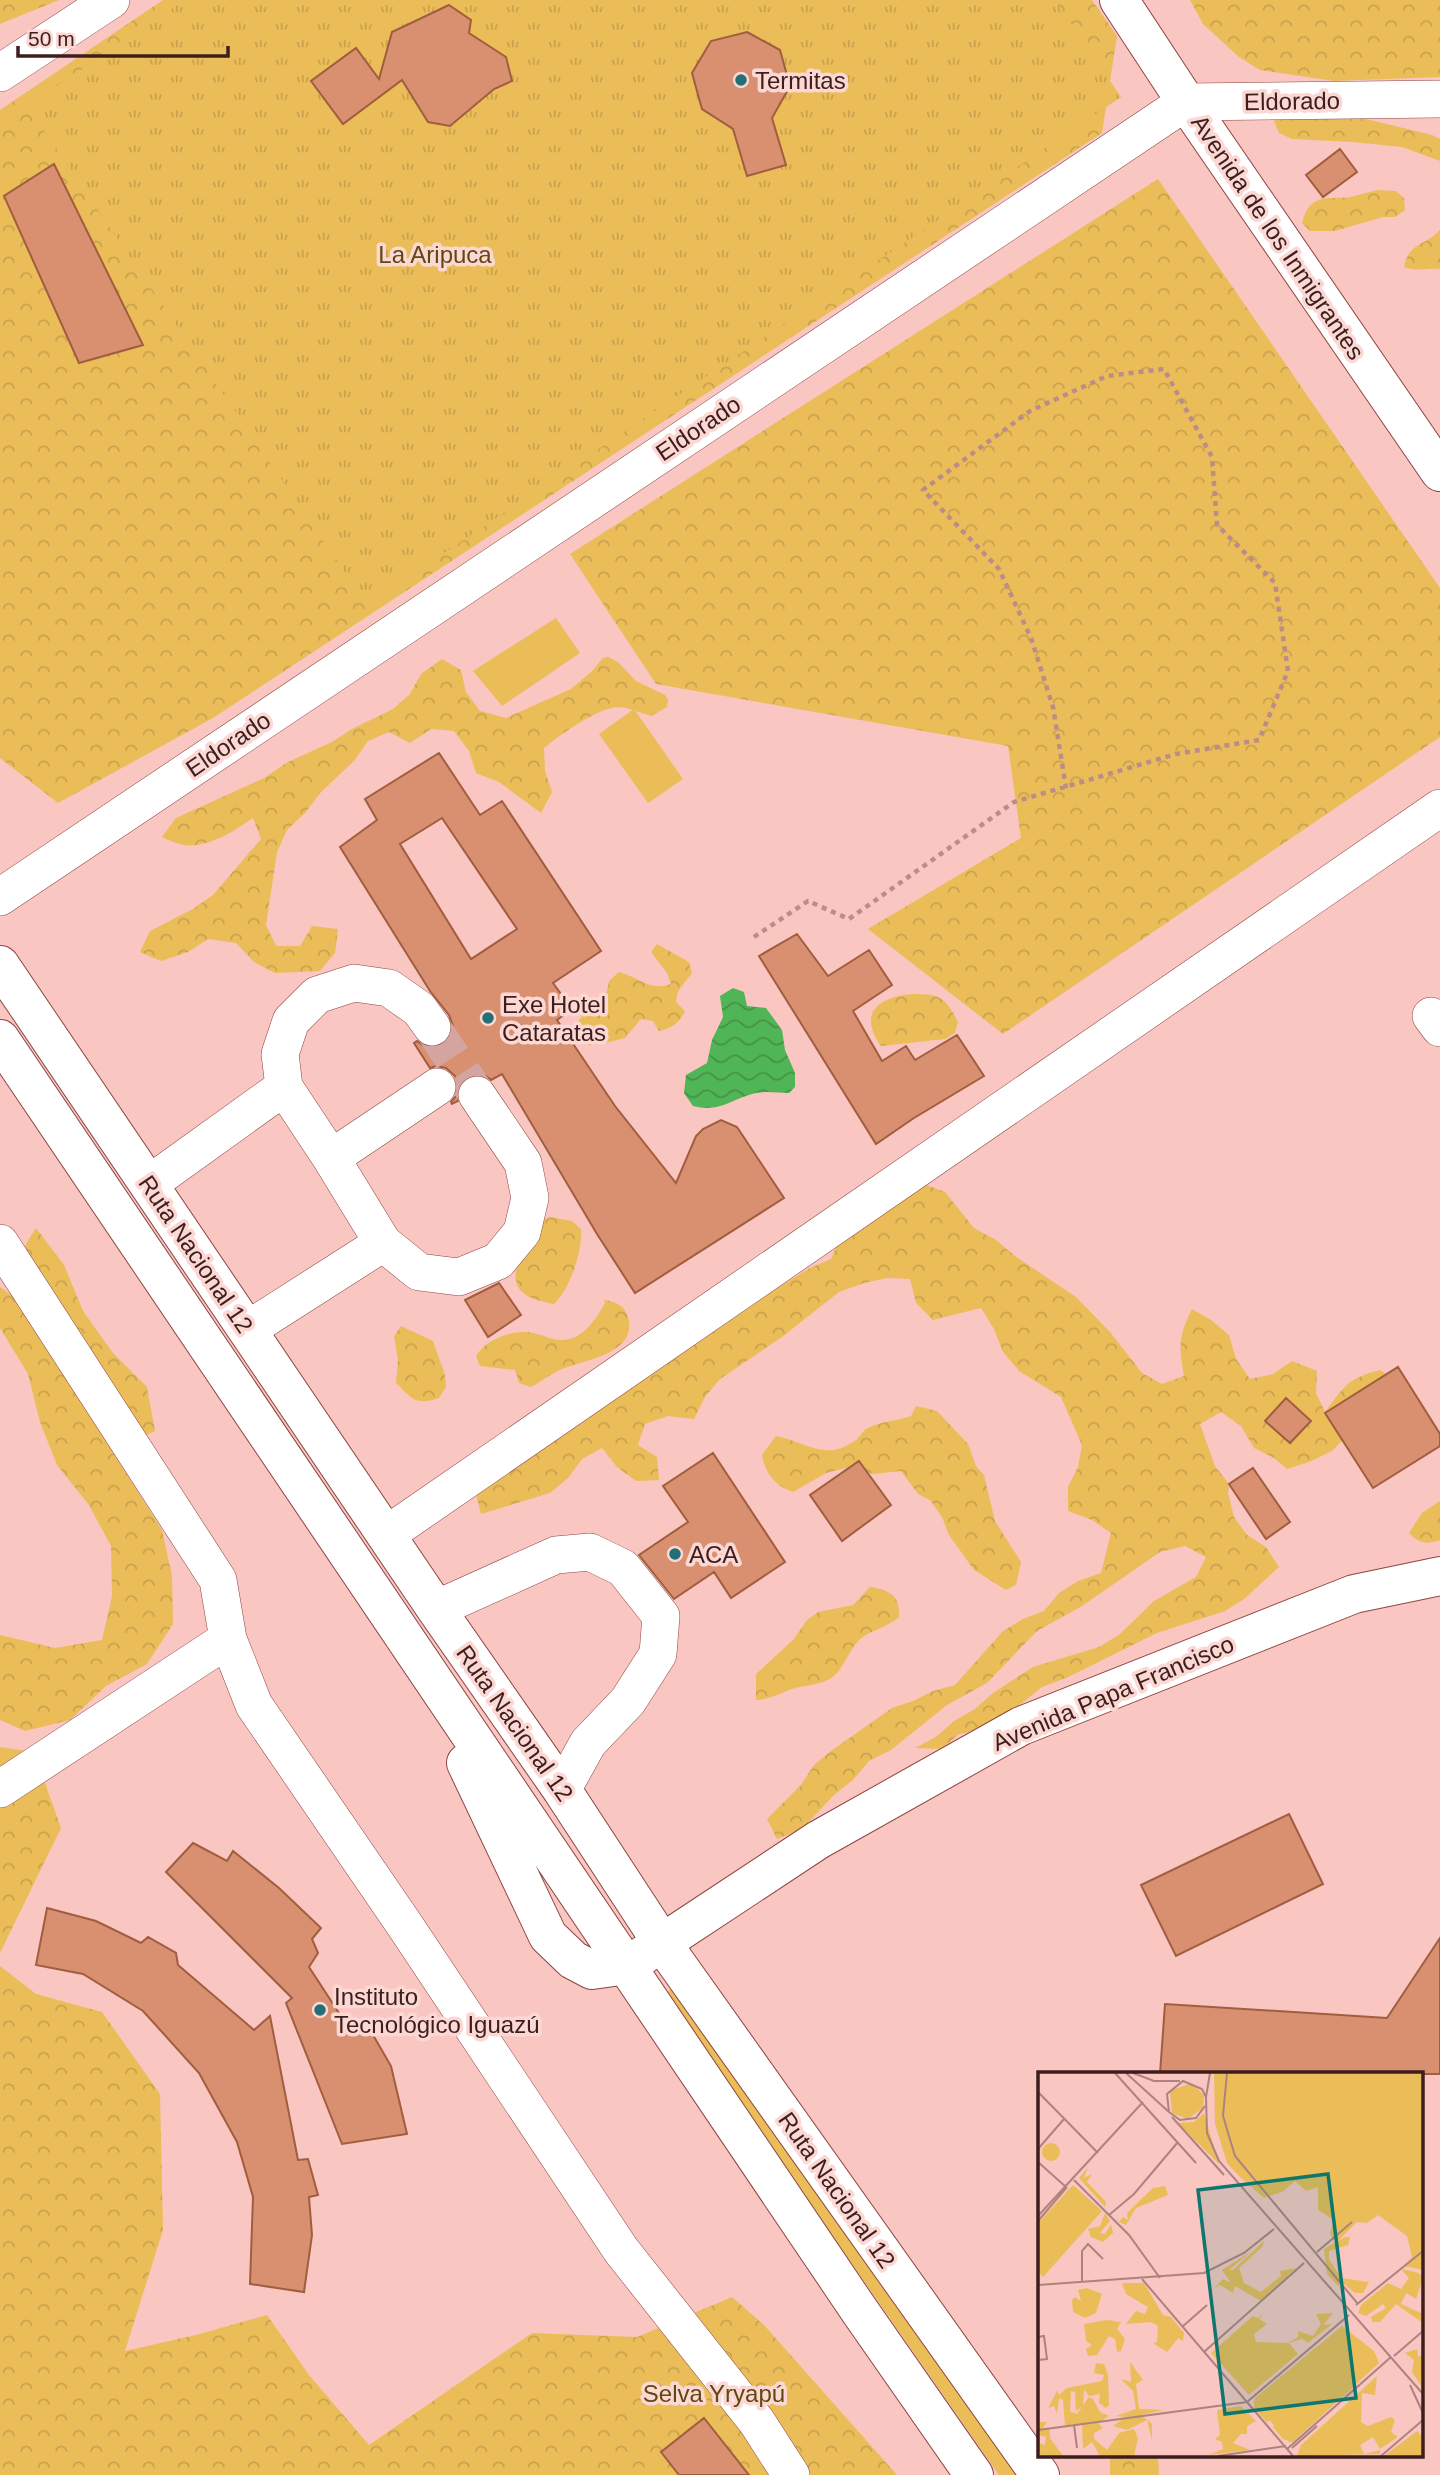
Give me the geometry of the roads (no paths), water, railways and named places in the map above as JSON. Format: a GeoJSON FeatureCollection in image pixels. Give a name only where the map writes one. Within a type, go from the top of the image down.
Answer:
{"type":"FeatureCollection","features":[{"type":"Feature","properties":{"kind":"main road","name":"Avenida de los Inmigrantes"},"geometry":{"type":"LineString","coordinates":[[1119,0],[1440,472]]}},
{"type":"Feature","properties":{"kind":"main road","name":"Ruta Nacional 12"},"geometry":{"type":"LineString","coordinates":[[0,965],[436,1609],[562,1790],[662,1943],[1040,2475]]}},
{"type":"Feature","properties":{"kind":"main road","name":"Ruta Nacional 12"},"geometry":{"type":"LineString","coordinates":[[0,1040],[414,1653],[548,1936],[573,1960],[592,1970],[628,1965],[859,2310],[974,2475]]}},
{"type":"Feature","properties":{"kind":"main road","name":"Avenida Papa Francisco"},"geometry":{"type":"LineString","coordinates":[[628,1965],[818,1840],[1021,1726],[1354,1594],[1440,1576]]}},
{"type":"Feature","properties":{"kind":"street"},"geometry":{"type":"LineString","coordinates":[[0,73],[111,0]]}},
{"type":"Feature","properties":{"kind":"street","name":"Eldorado"},"geometry":{"type":"LineString","coordinates":[[0,897],[1186,102],[1440,99]]}},
{"type":"Feature","properties":{"kind":"street"},"geometry":{"type":"LineString","coordinates":[[386,1535],[1440,808]]}},
{"type":"Feature","properties":{"kind":"street"},"geometry":{"type":"LineString","coordinates":[[432,1027],[419,1009],[389,988],[354,983],[317,995],[291,1021],[281,1054],[285,1087],[383,1243],[419,1272],[459,1277],[498,1261],[522,1232],[530,1198],[523,1163],[477,1095]]}},
{"type":"Feature","properties":{"kind":"street"},"geometry":{"type":"LineString","coordinates":[[149,1184],[285,1087]]}},
{"type":"Feature","properties":{"kind":"street"},"geometry":{"type":"LineString","coordinates":[[331,1157],[437,1087]]}},
{"type":"Feature","properties":{"kind":"street"},"geometry":{"type":"LineString","coordinates":[[0,1243],[218,1580],[228,1639],[254,1705],[621,2250],[757,2422],[791,2475]]}},
{"type":"Feature","properties":{"kind":"street"},"geometry":{"type":"LineString","coordinates":[[247,1331],[383,1243]]}},
{"type":"Feature","properties":{"kind":"street"},"geometry":{"type":"LineString","coordinates":[[436,1609],[556,1555],[590,1552],[623,1568],[661,1616],[659,1654],[628,1700],[588,1743],[562,1790]]}},
{"type":"Feature","properties":{"kind":"street"},"geometry":{"type":"LineString","coordinates":[[0,1789],[228,1639]]}},
{"type":"Feature","properties":{"kind":"water"},"geometry":{"type":"Polygon","coordinates":[[[733,988],[744,992],[747,1006],[766,1008],[782,1030],[785,1050],[795,1073],[795,1087],[789,1093],[756,1093],[718,1107],[693,1106],[684,1093],[686,1075],[707,1063],[712,1040],[723,1017],[720,996],[733,988]]]}},
{"type":"Feature","properties":{"kind":"tunnel"},"geometry":{"type":"LineString","coordinates":[[432,1027],[477,1095]]}},
{"type":"Feature","properties":{"kind":"place","name":"Termitas"},"geometry":{"type":"Point","coordinates":[741,80]}},
{"type":"Feature","properties":{"kind":"place","name":"Exe Hotel Cataratas"},"geometry":{"type":"Point","coordinates":[488,1018]}},
{"type":"Feature","properties":{"kind":"place","name":"ACA"},"geometry":{"type":"Point","coordinates":[675,1554]}},
{"type":"Feature","properties":{"kind":"place","name":"Instituto Tecnológico Iguazú"},"geometry":{"type":"Point","coordinates":[320,2010]}},
{"type":"Feature","properties":{"kind":"park label","name":"La Aripuca"},"geometry":{"type":"Point","coordinates":[435,254]}},
{"type":"Feature","properties":{"kind":"park label","name":"Selva Yryapú"},"geometry":{"type":"Point","coordinates":[714,2393]}}]}
